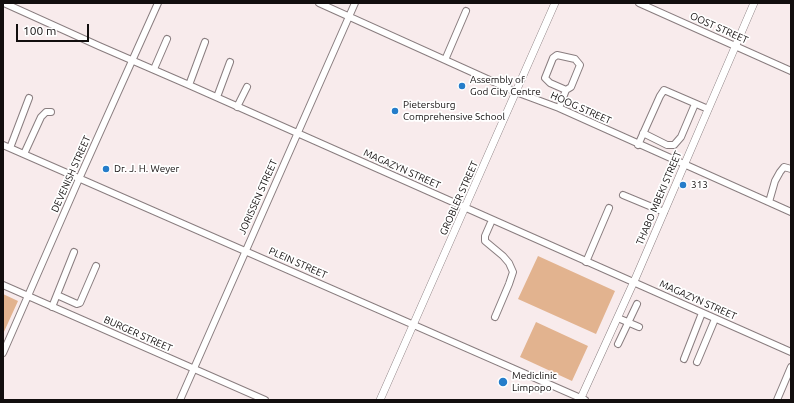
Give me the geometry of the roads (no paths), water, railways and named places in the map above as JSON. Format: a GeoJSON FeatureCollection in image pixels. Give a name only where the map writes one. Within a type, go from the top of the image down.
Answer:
{"type":"FeatureCollection","features":[{"type":"Feature","properties":{"kind":"main road","name":"GROBLER STREET"},"geometry":{"type":"LineString","coordinates":[[380,400],[466,208],[555,3]]}},
{"type":"Feature","properties":{"kind":"main road","name":"THABO MBEKI STREET"},"geometry":{"type":"LineString","coordinates":[[582,400],[754,3]]}},
{"type":"Feature","properties":{"kind":"street","name":"MAGAZYN STREET"},"geometry":{"type":"LineString","coordinates":[[4,3],[791,352]]}},
{"type":"Feature","properties":{"kind":"street","name":"DEVENISH STREET"},"geometry":{"type":"LineString","coordinates":[[3,353],[158,3]]}},
{"type":"Feature","properties":{"kind":"street","name":"HOOG STREET"},"geometry":{"type":"LineString","coordinates":[[319,3],[516,92],[559,108],[791,212]]}},
{"type":"Feature","properties":{"kind":"street","name":"JORISSEN STREET"},"geometry":{"type":"LineString","coordinates":[[180,400],[355,3]]}},
{"type":"Feature","properties":{"kind":"street","name":"OOST STREET"},"geometry":{"type":"LineString","coordinates":[[639,3],[791,71]]}},
{"type":"Feature","properties":{"kind":"street"},"geometry":{"type":"LineString","coordinates":[[445,60],[466,11]]}},
{"type":"Feature","properties":{"kind":"street"},"geometry":{"type":"LineString","coordinates":[[154,69],[167,39]]}},
{"type":"Feature","properties":{"kind":"street"},"geometry":{"type":"LineString","coordinates":[[189,85],[205,42]]}},
{"type":"Feature","properties":{"kind":"street"},"geometry":{"type":"LineString","coordinates":[[559,108],[566,90],[570,87],[580,64],[571,58],[556,55],[553,58],[545,78],[550,83],[566,90]]}},
{"type":"Feature","properties":{"kind":"street"},"geometry":{"type":"LineString","coordinates":[[217,97],[230,62]]}},
{"type":"Feature","properties":{"kind":"street"},"geometry":{"type":"LineString","coordinates":[[237,107],[246,87]]}},
{"type":"Feature","properties":{"kind":"street"},"geometry":{"type":"LineString","coordinates":[[638,144],[663,91],[667,90],[708,110]]}},
{"type":"Feature","properties":{"kind":"street"},"geometry":{"type":"LineString","coordinates":[[10,148],[29,98]]}},
{"type":"Feature","properties":{"kind":"street"},"geometry":{"type":"LineString","coordinates":[[643,133],[667,145],[674,145],[681,137],[695,104]]}},
{"type":"Feature","properties":{"kind":"street"},"geometry":{"type":"LineString","coordinates":[[24,154],[41,117],[46,112],[51,112]]}},
{"type":"Feature","properties":{"kind":"street","name":"PLEIN STREET"},"geometry":{"type":"LineString","coordinates":[[3,145],[582,400]]}},
{"type":"Feature","properties":{"kind":"street"},"geometry":{"type":"LineString","coordinates":[[769,202],[775,181],[780,172],[784,167],[791,169]]}},
{"type":"Feature","properties":{"kind":"street"},"geometry":{"type":"LineString","coordinates":[[623,196],[664,212]]}},
{"type":"Feature","properties":{"kind":"street"},"geometry":{"type":"LineString","coordinates":[[586,262],[609,208]]}},
{"type":"Feature","properties":{"kind":"street"},"geometry":{"type":"LineString","coordinates":[[492,220],[485,236],[485,242],[503,256],[509,263],[513,272],[510,284],[496,317]]}},
{"type":"Feature","properties":{"kind":"street"},"geometry":{"type":"LineString","coordinates":[[52,307],[74,252]]}},
{"type":"Feature","properties":{"kind":"street"},"geometry":{"type":"LineString","coordinates":[[57,295],[80,304],[96,266]]}},
{"type":"Feature","properties":{"kind":"street","name":"BURGER STREET"},"geometry":{"type":"LineString","coordinates":[[3,285],[265,400]]}},
{"type":"Feature","properties":{"kind":"street"},"geometry":{"type":"LineString","coordinates":[[618,344],[637,304]]}},
{"type":"Feature","properties":{"kind":"street"},"geometry":{"type":"LineString","coordinates":[[684,359],[702,313]]}},
{"type":"Feature","properties":{"kind":"street"},"geometry":{"type":"LineString","coordinates":[[618,318],[639,327]]}},
{"type":"Feature","properties":{"kind":"street"},"geometry":{"type":"LineString","coordinates":[[697,362],[715,319]]}},
{"type":"Feature","properties":{"kind":"street"},"geometry":{"type":"LineString","coordinates":[[777,400],[791,367]]}},
{"type":"Feature","properties":{"kind":"place","name":"Assembly of God City Centre"},"geometry":{"type":"Point","coordinates":[462,86]}},
{"type":"Feature","properties":{"kind":"place","name":"Pietersburg Comprehensive School"},"geometry":{"type":"Point","coordinates":[395,111]}},
{"type":"Feature","properties":{"kind":"place","name":"Dr. J. H. Weyer"},"geometry":{"type":"Point","coordinates":[106,169]}},
{"type":"Feature","properties":{"kind":"place","name":"313"},"geometry":{"type":"Point","coordinates":[683,185]}},
{"type":"Feature","properties":{"kind":"place","name":"Mediclinic Limpopo"},"geometry":{"type":"Point","coordinates":[503,382]}}]}
